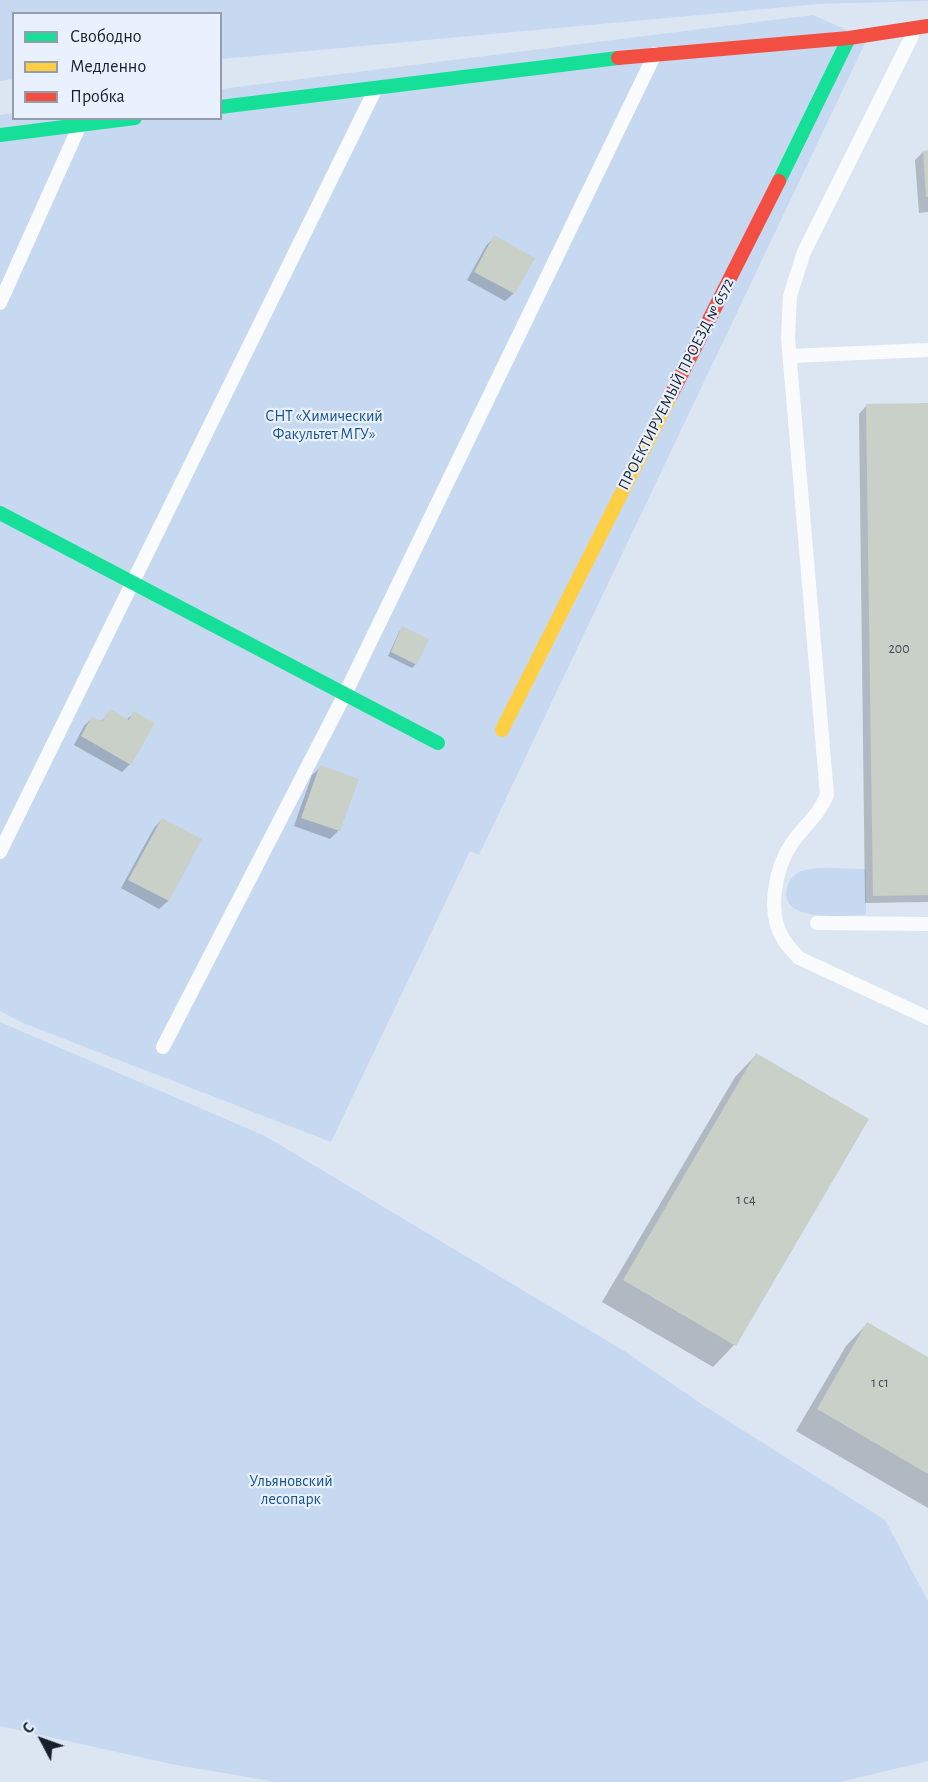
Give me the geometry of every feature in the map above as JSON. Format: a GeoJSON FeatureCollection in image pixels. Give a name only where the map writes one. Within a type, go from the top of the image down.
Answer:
{"type":"FeatureCollection","features":[{"type":"Feature","properties":{"kind":"street"},"geometry":{"type":"LineString","coordinates":[[222,107],[655,53],[849,38],[928,26]]}},
{"type":"Feature","properties":{"kind":"street","name":"ПРОЕКТИРУЕМЫЙ ПРОЕЗД № 6572"},"geometry":{"type":"LineString","coordinates":[[502,730],[832,76],[849,38]]}},
{"type":"Feature","properties":{"kind":"street"},"geometry":{"type":"LineString","coordinates":[[0,135],[121,120]]}},
{"type":"Feature","properties":{"kind":"street"},"geometry":{"type":"LineString","coordinates":[[0,513],[438,743]]}},
{"type":"Feature","properties":{"kind":"lane"},"geometry":{"type":"LineString","coordinates":[[914,27],[911,38],[804,252],[790,296],[788,338],[827,795],[821,809],[792,843],[782,862],[776,888],[776,924],[783,940],[799,958],[928,1018]]}},
{"type":"Feature","properties":{"kind":"lane"},"geometry":{"type":"LineString","coordinates":[[163,1047],[345,694],[655,53]]}},
{"type":"Feature","properties":{"kind":"lane"},"geometry":{"type":"LineString","coordinates":[[0,852],[376,86]]}},
{"type":"Feature","properties":{"kind":"lane"},"geometry":{"type":"LineString","coordinates":[[0,303],[80,126]]}},
{"type":"Feature","properties":{"kind":"lane"},"geometry":{"type":"LineString","coordinates":[[790,356],[928,351]]}},
{"type":"Feature","properties":{"kind":"lane"},"geometry":{"type":"LineString","coordinates":[[817,923],[928,924]]}},
{"type":"Feature","properties":{"kind":"green space"},"geometry":{"type":"Polygon","coordinates":[[[0,0],[928,0],[819,4],[222,59],[222,12],[12,12],[12,79],[0,81],[0,0]]]}},
{"type":"Feature","properties":{"kind":"green space","name":"СНТ «Химический Факультет МГУ»"},"geometry":{"type":"Polygon","coordinates":[[[813,15],[867,39],[479,855],[470,851],[331,1142],[23,1023],[0,1011],[0,115],[12,113],[12,120],[222,120],[222,89],[813,15]]]}},
{"type":"Feature","properties":{"kind":"green space"},"geometry":{"type":"Polygon","coordinates":[[[825,868],[866,869],[866,915],[816,915],[793,907],[787,899],[789,883],[801,871],[825,868]]]}},
{"type":"Feature","properties":{"kind":"green space","name":"Ульяновский лесопарк"},"geometry":{"type":"Polygon","coordinates":[[[0,1022],[265,1136],[626,1352],[703,1405],[885,1520],[928,1601],[928,1761],[840,1782],[276,1782],[171,1764],[0,1726],[0,1022]]]}},
{"type":"Feature","properties":{"kind":"building"},"geometry":{"type":"Polygon","coordinates":[[[928,150],[928,197],[926,197],[923,151],[928,150]]]}},
{"type":"Feature","properties":{"kind":"building"},"geometry":{"type":"Polygon","coordinates":[[[494,235],[535,258],[515,294],[474,272],[494,235]]]}},
{"type":"Feature","properties":{"kind":"building"},"geometry":{"type":"Polygon","coordinates":[[[928,403],[928,895],[873,896],[866,404],[928,403]]]}},
{"type":"Feature","properties":{"kind":"building"},"geometry":{"type":"Polygon","coordinates":[[[402,626],[429,639],[417,665],[391,652],[402,626]]]}},
{"type":"Feature","properties":{"kind":"building"},"geometry":{"type":"Polygon","coordinates":[[[110,709],[129,720],[133,711],[155,723],[131,765],[81,736],[92,716],[102,721],[110,709]]]}},
{"type":"Feature","properties":{"kind":"building"},"geometry":{"type":"Polygon","coordinates":[[[320,765],[359,779],[340,831],[301,818],[320,765]]]}},
{"type":"Feature","properties":{"kind":"building"},"geometry":{"type":"Polygon","coordinates":[[[162,818],[202,839],[169,901],[128,880],[162,818]]]}},
{"type":"Feature","properties":{"kind":"building"},"geometry":{"type":"Polygon","coordinates":[[[756,1053],[869,1119],[736,1346],[623,1280],[756,1053]]]}},
{"type":"Feature","properties":{"kind":"building"},"geometry":{"type":"Polygon","coordinates":[[[867,1322],[928,1357],[928,1474],[817,1409],[867,1322]]]}},
{"type":"Feature","properties":{"kind":"traffic: fast"},"geometry":{"type":"LineString","coordinates":[[779,181],[849,38]]}},
{"type":"Feature","properties":{"kind":"traffic: fast"},"geometry":{"type":"LineString","coordinates":[[222,107],[618,58]]}},
{"type":"Feature","properties":{"kind":"traffic: fast"},"geometry":{"type":"LineString","coordinates":[[0,135],[119,120]]}},
{"type":"Feature","properties":{"kind":"traffic: fast"},"geometry":{"type":"LineString","coordinates":[[0,513],[438,743]]}},
{"type":"Feature","properties":{"kind":"traffic: slow"},"geometry":{"type":"LineString","coordinates":[[502,730],[671,395]]}},
{"type":"Feature","properties":{"kind":"traffic: jam"},"geometry":{"type":"LineString","coordinates":[[618,58],[849,38],[928,26]]}},
{"type":"Feature","properties":{"kind":"traffic: jam"},"geometry":{"type":"LineString","coordinates":[[671,395],[779,181]]}}]}
